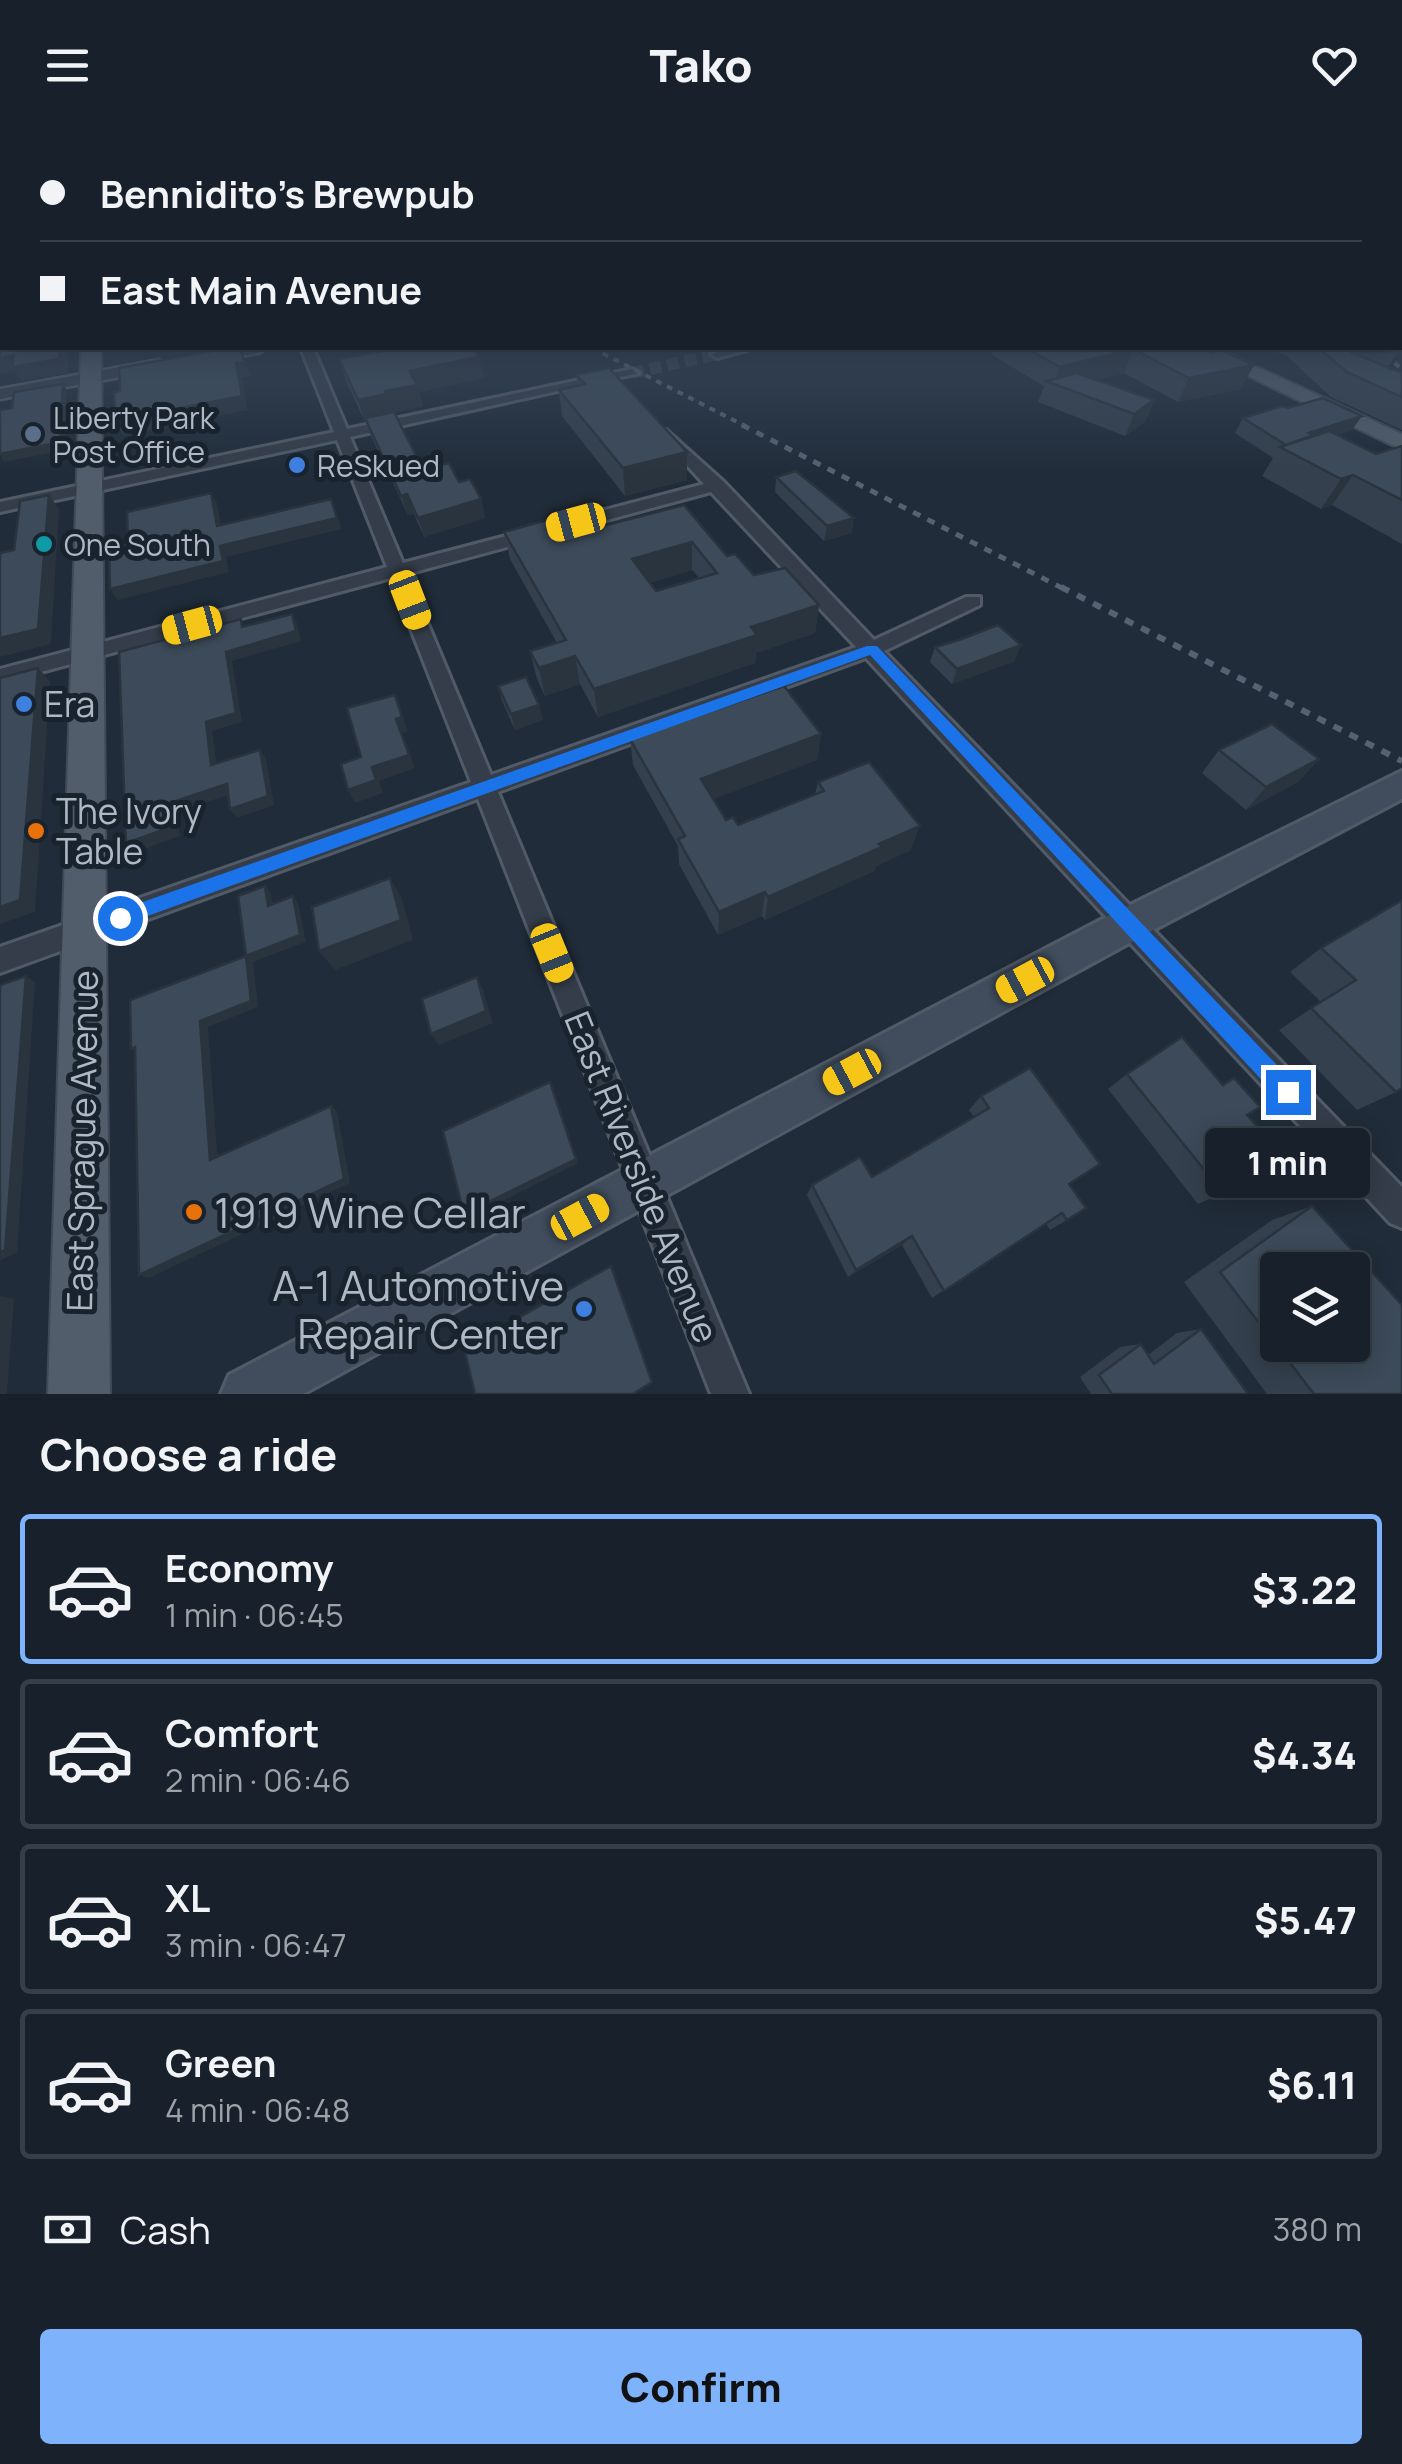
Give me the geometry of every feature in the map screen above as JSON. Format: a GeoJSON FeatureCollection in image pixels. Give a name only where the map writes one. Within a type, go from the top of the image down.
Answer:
{"type":"FeatureCollection","features":[{"type":"Feature","properties":{"kind":"main road","name":"East Sprague Avenue"},"geometry":{"type":"LineString","coordinates":[[79,1394],[91,357]]}},
{"type":"Feature","properties":{"kind":"main road"},"geometry":{"type":"LineString","coordinates":[[1219,357],[1402,443]]}},
{"type":"Feature","properties":{"kind":"main road"},"geometry":{"type":"LineString","coordinates":[[248,1394],[1129,924],[1402,784]]}},
{"type":"Feature","properties":{"kind":"street"},"geometry":{"type":"LineString","coordinates":[[0,394],[209,357]]}},
{"type":"Feature","properties":{"kind":"street","name":"East Riverside Avenue"},"geometry":{"type":"LineString","coordinates":[[311,357],[730,1394]]}},
{"type":"Feature","properties":{"kind":"street"},"geometry":{"type":"LineString","coordinates":[[0,506],[622,375],[641,407],[1402,1211]]}},
{"type":"Feature","properties":{"kind":"street"},"geometry":{"type":"LineString","coordinates":[[0,676],[718,485]]}},
{"type":"Feature","properties":{"kind":"street"},"geometry":{"type":"LineString","coordinates":[[0,960],[872,649],[973,601]]}},
{"type":"Feature","properties":{"kind":"building"},"geometry":{"type":"Polygon","coordinates":[[[14,357],[59,357],[59,359],[12,367],[14,357]]]}},
{"type":"Feature","properties":{"kind":"building"},"geometry":{"type":"Polygon","coordinates":[[[179,357],[243,357],[244,362],[236,363],[242,396],[115,421],[114,392],[120,391],[119,368],[179,357]]]}},
{"type":"Feature","properties":{"kind":"building"},"geometry":{"type":"Polygon","coordinates":[[[479,357],[409,371],[417,385],[358,400],[339,359],[479,357]]]}},
{"type":"Feature","properties":{"kind":"building"},"geometry":{"type":"Polygon","coordinates":[[[1042,357],[1101,357],[1060,367],[1042,357]]]}},
{"type":"Feature","properties":{"kind":"building"},"geometry":{"type":"Polygon","coordinates":[[[1148,357],[1236,357],[1254,365],[1189,378],[1148,357]]]}},
{"type":"Feature","properties":{"kind":"building"},"geometry":{"type":"Polygon","coordinates":[[[1329,357],[1363,357],[1402,373],[1402,397],[1347,372],[1329,357]]]}},
{"type":"Feature","properties":{"kind":"building"},"geometry":{"type":"Polygon","coordinates":[[[609,368],[687,452],[623,468],[559,390],[585,384],[576,375],[609,368]]]}},
{"type":"Feature","properties":{"kind":"building"},"geometry":{"type":"Polygon","coordinates":[[[1077,373],[1154,400],[1134,414],[1046,381],[1077,373]]]}},
{"type":"Feature","properties":{"kind":"building","name":"Liberty Park Post Office"},"geometry":{"type":"Polygon","coordinates":[[[63,384],[60,442],[0,454],[0,410],[12,408],[14,392],[63,384]]]}},
{"type":"Feature","properties":{"kind":"building"},"geometry":{"type":"Polygon","coordinates":[[[1323,398],[1362,416],[1309,433],[1314,435],[1286,445],[1243,418],[1282,406],[1288,408],[1323,398]]]}},
{"type":"Feature","properties":{"kind":"building"},"geometry":{"type":"Polygon","coordinates":[[[394,412],[423,469],[449,463],[459,482],[470,479],[481,499],[418,518],[407,494],[401,496],[365,418],[394,412]]]}},
{"type":"Feature","properties":{"kind":"building"},"geometry":{"type":"Polygon","coordinates":[[[1329,431],[1376,454],[1402,446],[1402,500],[1353,475],[1341,479],[1280,447],[1329,431]]]}},
{"type":"Feature","properties":{"kind":"building"},"geometry":{"type":"Polygon","coordinates":[[[796,471],[854,518],[827,526],[776,477],[796,471]]]}},
{"type":"Feature","properties":{"kind":"building"},"geometry":{"type":"Polygon","coordinates":[[[211,493],[217,526],[331,499],[337,518],[220,546],[223,561],[110,589],[109,545],[128,541],[127,512],[211,493]]]}},
{"type":"Feature","properties":{"kind":"building"},"geometry":{"type":"Polygon","coordinates":[[[49,495],[38,629],[0,638],[0,553],[14,550],[20,501],[49,495]]]}},
{"type":"Feature","properties":{"kind":"building"},"geometry":{"type":"Polygon","coordinates":[[[684,505],[727,556],[735,554],[754,575],[785,568],[819,605],[751,627],[757,635],[594,689],[575,656],[539,668],[530,651],[566,640],[504,532],[547,520],[551,527],[572,521],[579,532],[684,505]],[[692,542],[632,559],[656,591],[717,573],[692,542]]]}},
{"type":"Feature","properties":{"kind":"building"},"geometry":{"type":"Polygon","coordinates":[[[292,614],[296,631],[226,652],[236,713],[206,722],[211,765],[260,750],[268,796],[230,809],[227,784],[170,803],[172,827],[126,843],[119,652],[241,619],[242,627],[292,614]]]}},
{"type":"Feature","properties":{"kind":"building"},"geometry":{"type":"Polygon","coordinates":[[[998,625],[1021,645],[957,669],[935,647],[959,640],[998,625]]]}},
{"type":"Feature","properties":{"kind":"building"},"geometry":{"type":"Polygon","coordinates":[[[38,668],[20,900],[0,907],[0,678],[38,668]]]}},
{"type":"Feature","properties":{"kind":"building"},"geometry":{"type":"Polygon","coordinates":[[[526,677],[539,705],[511,714],[498,686],[526,677]]]}},
{"type":"Feature","properties":{"kind":"building"},"geometry":{"type":"Polygon","coordinates":[[[784,686],[821,734],[701,779],[726,820],[733,817],[738,825],[824,791],[818,782],[869,762],[920,826],[768,897],[765,892],[719,912],[678,839],[685,836],[630,739],[784,686]]]}},
{"type":"Feature","properties":{"kind":"building"},"geometry":{"type":"Polygon","coordinates":[[[395,695],[402,717],[396,719],[409,755],[372,767],[376,780],[348,790],[341,764],[361,757],[347,708],[395,695]]]}},
{"type":"Feature","properties":{"kind":"building"},"geometry":{"type":"Polygon","coordinates":[[[1272,724],[1319,759],[1266,787],[1219,750],[1272,724]]]}},
{"type":"Feature","properties":{"kind":"building"},"geometry":{"type":"Polygon","coordinates":[[[390,878],[401,920],[319,951],[312,907],[390,878]]]}},
{"type":"Feature","properties":{"kind":"building"},"geometry":{"type":"Polygon","coordinates":[[[265,886],[268,906],[293,896],[300,935],[246,956],[238,896],[265,886]]]}},
{"type":"Feature","properties":{"kind":"building"},"geometry":{"type":"Polygon","coordinates":[[[1402,900],[1402,1088],[1396,1092],[1311,1008],[1356,980],[1321,948],[1402,900]]]}},
{"type":"Feature","properties":{"kind":"building"},"geometry":{"type":"Polygon","coordinates":[[[246,956],[251,1001],[200,1021],[210,1160],[331,1106],[344,1179],[139,1275],[135,1047],[131,1049],[130,1000],[246,956]]]}},
{"type":"Feature","properties":{"kind":"building"},"geometry":{"type":"Polygon","coordinates":[[[26,976],[5,1250],[0,1252],[0,985],[26,976]]]}},
{"type":"Feature","properties":{"kind":"building"},"geometry":{"type":"Polygon","coordinates":[[[477,977],[486,1011],[431,1034],[422,999],[477,977]]]}},
{"type":"Feature","properties":{"kind":"building"},"geometry":{"type":"Polygon","coordinates":[[[1182,1037],[1223,1085],[1234,1078],[1260,1107],[1247,1115],[1281,1153],[1223,1193],[1127,1074],[1182,1037]]]}},
{"type":"Feature","properties":{"kind":"building"},"geometry":{"type":"Polygon","coordinates":[[[1030,1068],[1100,1164],[1069,1184],[1086,1208],[1067,1220],[1062,1213],[944,1291],[912,1236],[856,1270],[812,1185],[860,1157],[872,1177],[989,1108],[981,1096],[1030,1068]]]}},
{"type":"Feature","properties":{"kind":"building"},"geometry":{"type":"Polygon","coordinates":[[[550,1082],[576,1159],[464,1214],[443,1131],[550,1082]]]}},
{"type":"Feature","properties":{"kind":"building"},"geometry":{"type":"Polygon","coordinates":[[[1312,1206],[1354,1252],[1260,1252],[1260,1324],[1220,1272],[1312,1206]]]}},
{"type":"Feature","properties":{"kind":"building","name":"A-1 Automotive Repair Center"},"geometry":{"type":"Polygon","coordinates":[[[611,1266],[652,1382],[633,1394],[475,1394],[464,1348],[611,1266]]]}},
{"type":"Feature","properties":{"kind":"building"},"geometry":{"type":"Polygon","coordinates":[[[1370,1270],[1402,1305],[1402,1394],[1314,1394],[1289,1362],[1370,1362],[1370,1270]]]}},
{"type":"Feature","properties":{"kind":"building"},"geometry":{"type":"Polygon","coordinates":[[[1201,1329],[1248,1394],[1112,1394],[1099,1375],[1141,1344],[1154,1364],[1201,1329]]]}},
{"type":"Feature","properties":{"kind":"tunnel"},"geometry":{"type":"LineString","coordinates":[[632,373],[704,357]]}},
{"type":"Feature","properties":{"kind":"railway"},"geometry":{"type":"LineString","coordinates":[[610,357],[747,427]]}},
{"type":"Feature","properties":{"kind":"railway"},"geometry":{"type":"LineString","coordinates":[[1387,357],[1402,369]]}},
{"type":"Feature","properties":{"kind":"railway"},"geometry":{"type":"LineString","coordinates":[[742,425],[1066,590]]}},
{"type":"Feature","properties":{"kind":"railway"},"geometry":{"type":"LineString","coordinates":[[1061,587],[1402,761]]}},
{"type":"Feature","properties":{"kind":"place","name":"Liberty Park Post Office"},"geometry":{"type":"Point","coordinates":[33,434]}},
{"type":"Feature","properties":{"kind":"place","name":"ReSkued"},"geometry":{"type":"Point","coordinates":[297,465]}},
{"type":"Feature","properties":{"kind":"place","name":"One South"},"geometry":{"type":"Point","coordinates":[44,544]}},
{"type":"Feature","properties":{"kind":"place","name":"Era"},"geometry":{"type":"Point","coordinates":[24,704]}},
{"type":"Feature","properties":{"kind":"place","name":"The Ivory Table"},"geometry":{"type":"Point","coordinates":[36,831]}},
{"type":"Feature","properties":{"kind":"place","name":"1919 Wine Cellar"},"geometry":{"type":"Point","coordinates":[194,1212]}},
{"type":"Feature","properties":{"kind":"place","name":"A-1 Automotive Repair Center"},"geometry":{"type":"Point","coordinates":[584,1309]}},
{"type":"Feature","properties":{"kind":"route"},"geometry":{"type":"LineString","coordinates":[[120,918],[872,649],[1288,1092]]}}]}
